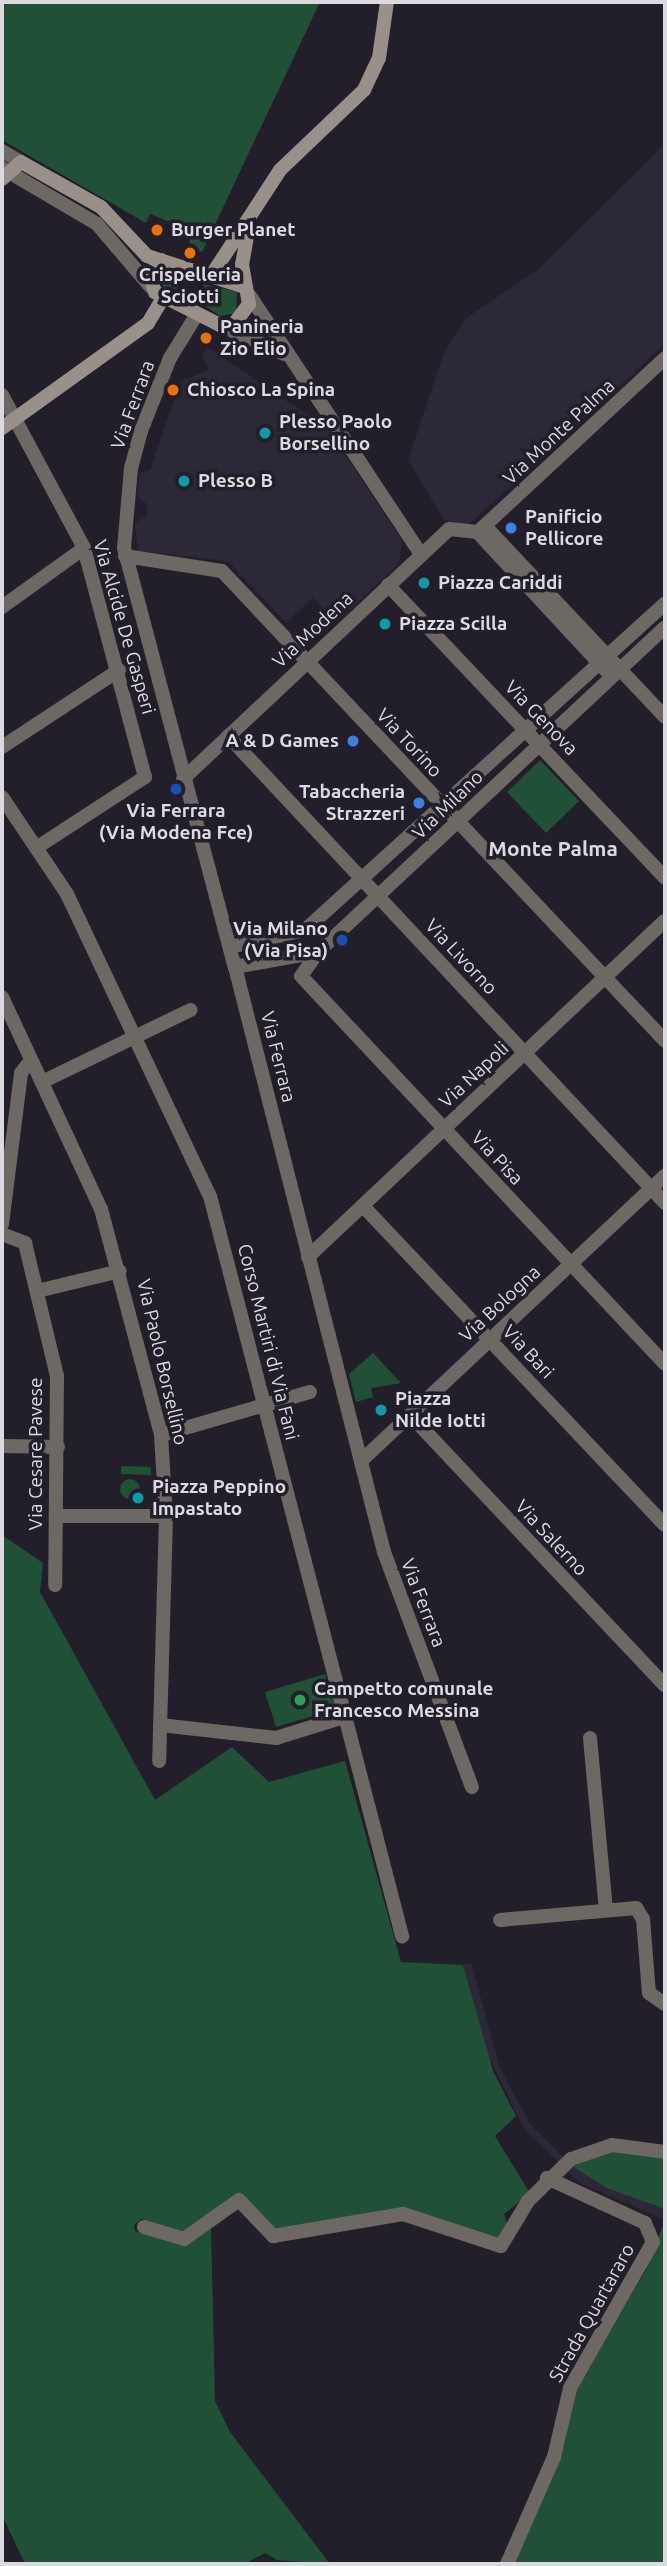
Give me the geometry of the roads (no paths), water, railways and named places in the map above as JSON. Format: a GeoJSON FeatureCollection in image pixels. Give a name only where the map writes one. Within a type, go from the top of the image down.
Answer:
{"type":"FeatureCollection","features":[{"type":"Feature","properties":{"kind":"main road"},"geometry":{"type":"LineString","coordinates":[[211,276],[291,157],[364,90],[379,58],[387,2]]}},
{"type":"Feature","properties":{"kind":"main road"},"geometry":{"type":"LineString","coordinates":[[4,173],[21,162],[101,207],[147,256],[248,291]]}},
{"type":"Feature","properties":{"kind":"main road"},"geometry":{"type":"LineString","coordinates":[[162,260],[150,286],[163,298],[222,326],[242,319],[248,291],[243,251],[254,215]]}},
{"type":"Feature","properties":{"kind":"main road"},"geometry":{"type":"LineString","coordinates":[[8,423],[153,314],[163,298]]}},
{"type":"Feature","properties":{"kind":"street"},"geometry":{"type":"LineString","coordinates":[[2,151],[21,162]]}},
{"type":"Feature","properties":{"kind":"street"},"geometry":{"type":"LineString","coordinates":[[4,173],[97,224],[150,286]]}},
{"type":"Feature","properties":{"kind":"street"},"geometry":{"type":"LineString","coordinates":[[248,291],[421,554]]}},
{"type":"Feature","properties":{"kind":"street","name":"Via Ferrara"},"geometry":{"type":"LineString","coordinates":[[197,314],[185,334],[134,455],[125,556],[230,947],[384,1552],[472,1787]]}},
{"type":"Feature","properties":{"kind":"street"},"geometry":{"type":"LineString","coordinates":[[222,326],[269,344],[291,360]]}},
{"type":"Feature","properties":{"kind":"street","name":"Via Monte Palma"},"geometry":{"type":"LineString","coordinates":[[482,529],[665,358]]}},
{"type":"Feature","properties":{"kind":"street","name":"Via Alcide De Gasperi"},"geometry":{"type":"LineString","coordinates":[[2,395],[8,423],[84,548],[119,670],[145,777],[36,848]]}},
{"type":"Feature","properties":{"kind":"street"},"geometry":{"type":"LineString","coordinates":[[482,529],[615,672],[665,718]]}},
{"type":"Feature","properties":{"kind":"street","name":"Via Modena"},"geometry":{"type":"LineString","coordinates":[[183,779],[449,530],[482,529]]}},
{"type":"Feature","properties":{"kind":"street"},"geometry":{"type":"LineString","coordinates":[[2,607],[84,548]]}},
{"type":"Feature","properties":{"kind":"street","name":"Via Torino"},"geometry":{"type":"LineString","coordinates":[[125,556],[222,571],[665,1041]]}},
{"type":"Feature","properties":{"kind":"street","name":"Via Genova"},"geometry":{"type":"LineString","coordinates":[[388,585],[665,878]]}},
{"type":"Feature","properties":{"kind":"street"},"geometry":{"type":"LineString","coordinates":[[549,601],[579,625],[601,656]]}},
{"type":"Feature","properties":{"kind":"street","name":"Via Milano"},"geometry":{"type":"LineString","coordinates":[[230,947],[305,930],[523,727],[661,605]]}},
{"type":"Feature","properties":{"kind":"street","name":"Via Milano"},"geometry":{"type":"LineString","coordinates":[[302,976],[318,952],[665,627]]}},
{"type":"Feature","properties":{"kind":"street"},"geometry":{"type":"LineString","coordinates":[[2,747],[119,670]]}},
{"type":"Feature","properties":{"kind":"street","name":"Via Livorno"},"geometry":{"type":"LineString","coordinates":[[228,736],[665,1203]]}},
{"type":"Feature","properties":{"kind":"street","name":"Corso Martiri di Via Fani"},"geometry":{"type":"LineString","coordinates":[[2,797],[67,894],[132,1038],[210,1196],[402,1936]]}},
{"type":"Feature","properties":{"kind":"street","name":"Via Napoli"},"geometry":{"type":"LineString","coordinates":[[308,1257],[665,921]]}},
{"type":"Feature","properties":{"kind":"street"},"geometry":{"type":"LineString","coordinates":[[235,967],[318,952]]}},
{"type":"Feature","properties":{"kind":"street","name":"Via Pisa"},"geometry":{"type":"LineString","coordinates":[[302,976],[665,1364]]}},
{"type":"Feature","properties":{"kind":"street","name":"Via Paolo Borsellino"},"geometry":{"type":"LineString","coordinates":[[2,997],[101,1209],[120,1271],[161,1435],[166,1516],[159,1761]]}},
{"type":"Feature","properties":{"kind":"street"},"geometry":{"type":"LineString","coordinates":[[42,1082],[190,1010]]}},
{"type":"Feature","properties":{"kind":"street"},"geometry":{"type":"LineString","coordinates":[[2,1224],[4,1184],[21,1073],[32,1060]]}},
{"type":"Feature","properties":{"kind":"street","name":"Via Bologna"},"geometry":{"type":"LineString","coordinates":[[361,1461],[665,1176]]}},
{"type":"Feature","properties":{"kind":"street","name":"Via Bari"},"geometry":{"type":"LineString","coordinates":[[363,1206],[665,1525]]}},
{"type":"Feature","properties":{"kind":"street","name":"Via Cesare Pavese"},"geometry":{"type":"LineString","coordinates":[[2,1234],[25,1243],[57,1376],[55,1585]]}},
{"type":"Feature","properties":{"kind":"street"},"geometry":{"type":"LineString","coordinates":[[37,1291],[120,1271]]}},
{"type":"Feature","properties":{"kind":"street"},"geometry":{"type":"LineString","coordinates":[[161,1435],[310,1392]]}},
{"type":"Feature","properties":{"kind":"street","name":"Via Salerno"},"geometry":{"type":"LineString","coordinates":[[410,1415],[665,1686]]}},
{"type":"Feature","properties":{"kind":"street"},"geometry":{"type":"LineString","coordinates":[[2,1446],[58,1447]]}},
{"type":"Feature","properties":{"kind":"street"},"geometry":{"type":"LineString","coordinates":[[56,1516],[166,1516]]}},
{"type":"Feature","properties":{"kind":"street"},"geometry":{"type":"LineString","coordinates":[[160,1725],[276,1738],[344,1717]]}},
{"type":"Feature","properties":{"kind":"street"},"geometry":{"type":"LineString","coordinates":[[590,1738],[606,1909]]}},
{"type":"Feature","properties":{"kind":"street"},"geometry":{"type":"LineString","coordinates":[[500,1920],[627,1907],[640,1914],[649,1993],[665,2004]]}},
{"type":"Feature","properties":{"kind":"street"},"geometry":{"type":"LineString","coordinates":[[144,2227],[184,2239],[239,2200],[273,2236],[403,2214],[501,2246],[547,2178],[571,2159],[607,2145],[665,2152]]}},
{"type":"Feature","properties":{"kind":"street","name":"Strada Quartararo"},"geometry":{"type":"LineString","coordinates":[[507,2564],[554,2457],[570,2388],[653,2242],[645,2223],[547,2178]]}},
{"type":"Feature","properties":{"kind":"place","name":"Burger Planet"},"geometry":{"type":"Point","coordinates":[157,230]}},
{"type":"Feature","properties":{"kind":"place","name":"Crispelleria Sciotti"},"geometry":{"type":"Point","coordinates":[190,253]}},
{"type":"Feature","properties":{"kind":"place","name":"Panineria Zio Elio"},"geometry":{"type":"Point","coordinates":[206,338]}},
{"type":"Feature","properties":{"kind":"place","name":"Chiosco La Spina"},"geometry":{"type":"Point","coordinates":[173,390]}},
{"type":"Feature","properties":{"kind":"place","name":"Plesso Paolo Borsellino"},"geometry":{"type":"Point","coordinates":[265,433]}},
{"type":"Feature","properties":{"kind":"place","name":"Plesso B"},"geometry":{"type":"Point","coordinates":[184,481]}},
{"type":"Feature","properties":{"kind":"place","name":"Panificio Pellicore"},"geometry":{"type":"Point","coordinates":[511,528]}},
{"type":"Feature","properties":{"kind":"place","name":"Piazza Cariddi"},"geometry":{"type":"Point","coordinates":[424,583]}},
{"type":"Feature","properties":{"kind":"place","name":"Piazza Scilla"},"geometry":{"type":"Point","coordinates":[385,624]}},
{"type":"Feature","properties":{"kind":"place","name":"A & D Games"},"geometry":{"type":"Point","coordinates":[353,741]}},
{"type":"Feature","properties":{"kind":"place","name":"Via Ferrara (Via Modena Fce)"},"geometry":{"type":"Point","coordinates":[176,789]}},
{"type":"Feature","properties":{"kind":"place","name":"Tabaccheria Strazzeri"},"geometry":{"type":"Point","coordinates":[419,803]}},
{"type":"Feature","properties":{"kind":"place","name":"Via Milano (Via Pisa)"},"geometry":{"type":"Point","coordinates":[342,940]}},
{"type":"Feature","properties":{"kind":"place","name":"Piazza Nilde Iotti"},"geometry":{"type":"Point","coordinates":[381,1410]}},
{"type":"Feature","properties":{"kind":"place","name":"Piazza Peppino Impastato"},"geometry":{"type":"Point","coordinates":[138,1498]}},
{"type":"Feature","properties":{"kind":"place","name":"Campetto comunale Francesco Messina"},"geometry":{"type":"Point","coordinates":[300,1700]}},
{"type":"Feature","properties":{"kind":"district","name":"Monte Palma"},"geometry":{"type":"Point","coordinates":[553,848]}}]}
